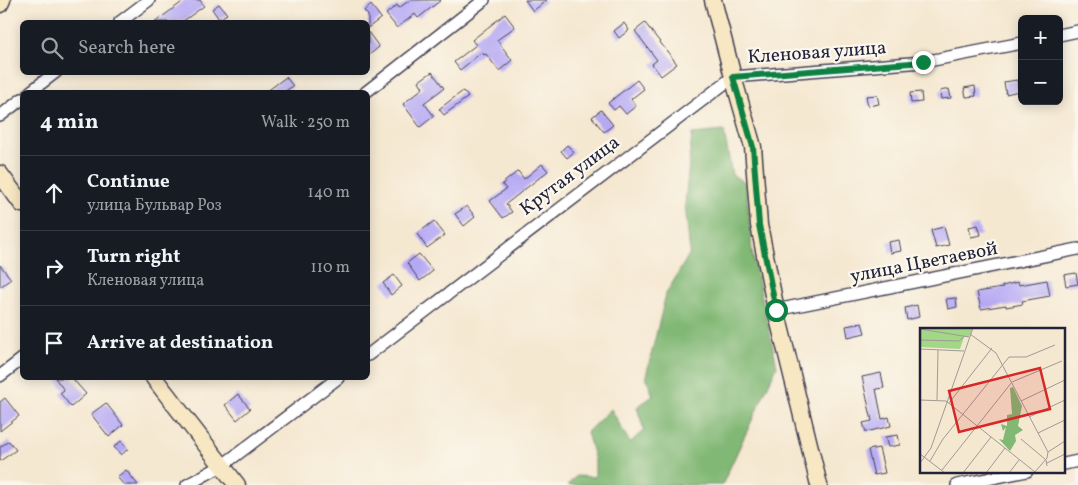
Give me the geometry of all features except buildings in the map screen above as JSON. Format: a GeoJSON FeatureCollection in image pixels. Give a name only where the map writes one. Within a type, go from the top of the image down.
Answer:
{"type":"FeatureCollection","features":[{"type":"Feature","properties":{"kind":"street"},"geometry":{"type":"LineString","coordinates":[[0,4],[2,0]]}},
{"type":"Feature","properties":{"kind":"street"},"geometry":{"type":"LineString","coordinates":[[123,20],[149,0]]}},
{"type":"Feature","properties":{"kind":"street"},"geometry":{"type":"LineString","coordinates":[[369,90],[484,0]]}},
{"type":"Feature","properties":{"kind":"street"},"geometry":{"type":"LineString","coordinates":[[713,0],[753,147],[759,225],[776,310],[819,485]]}},
{"type":"Feature","properties":{"kind":"street"},"geometry":{"type":"LineString","coordinates":[[1063,34],[1078,32]]}},
{"type":"Feature","properties":{"kind":"street","name":"Кленовая улица"},"geometry":{"type":"LineString","coordinates":[[733,77],[923,62],[1018,44]]}},
{"type":"Feature","properties":{"kind":"street"},"geometry":{"type":"LineString","coordinates":[[33,90],[52,75]]}},
{"type":"Feature","properties":{"kind":"street","name":"Крутая улица"},"geometry":{"type":"LineString","coordinates":[[370,353],[733,77]]}},
{"type":"Feature","properties":{"kind":"street"},"geometry":{"type":"LineString","coordinates":[[0,116],[20,101]]}},
{"type":"Feature","properties":{"kind":"street"},"geometry":{"type":"LineString","coordinates":[[0,174],[20,201]]}},
{"type":"Feature","properties":{"kind":"street","name":"улица Цветаевой"},"geometry":{"type":"LineString","coordinates":[[776,310],[1078,249]]}},
{"type":"Feature","properties":{"kind":"street"},"geometry":{"type":"LineString","coordinates":[[0,376],[20,361]]}},
{"type":"Feature","properties":{"kind":"street"},"geometry":{"type":"LineString","coordinates":[[156,380],[237,485]]}},
{"type":"Feature","properties":{"kind":"street"},"geometry":{"type":"LineString","coordinates":[[187,485],[223,466],[335,380]]}},
{"type":"Feature","properties":{"kind":"street"},"geometry":{"type":"LineString","coordinates":[[957,485],[1022,472]]}},
{"type":"Feature","properties":{"kind":"green space"},"geometry":{"type":"Polygon","coordinates":[[[724,131],[732,175],[746,183],[752,252],[777,366],[722,485],[568,485],[576,476],[595,477],[595,461],[587,432],[611,409],[630,443],[644,430],[637,407],[653,396],[646,376],[666,294],[690,253],[685,204],[692,134],[724,131]]]}},
{"type":"Feature","properties":{"kind":"route"},"geometry":{"type":"LineString","coordinates":[[776,310],[759,225],[753,147],[733,77],[923,62]]}}]}
